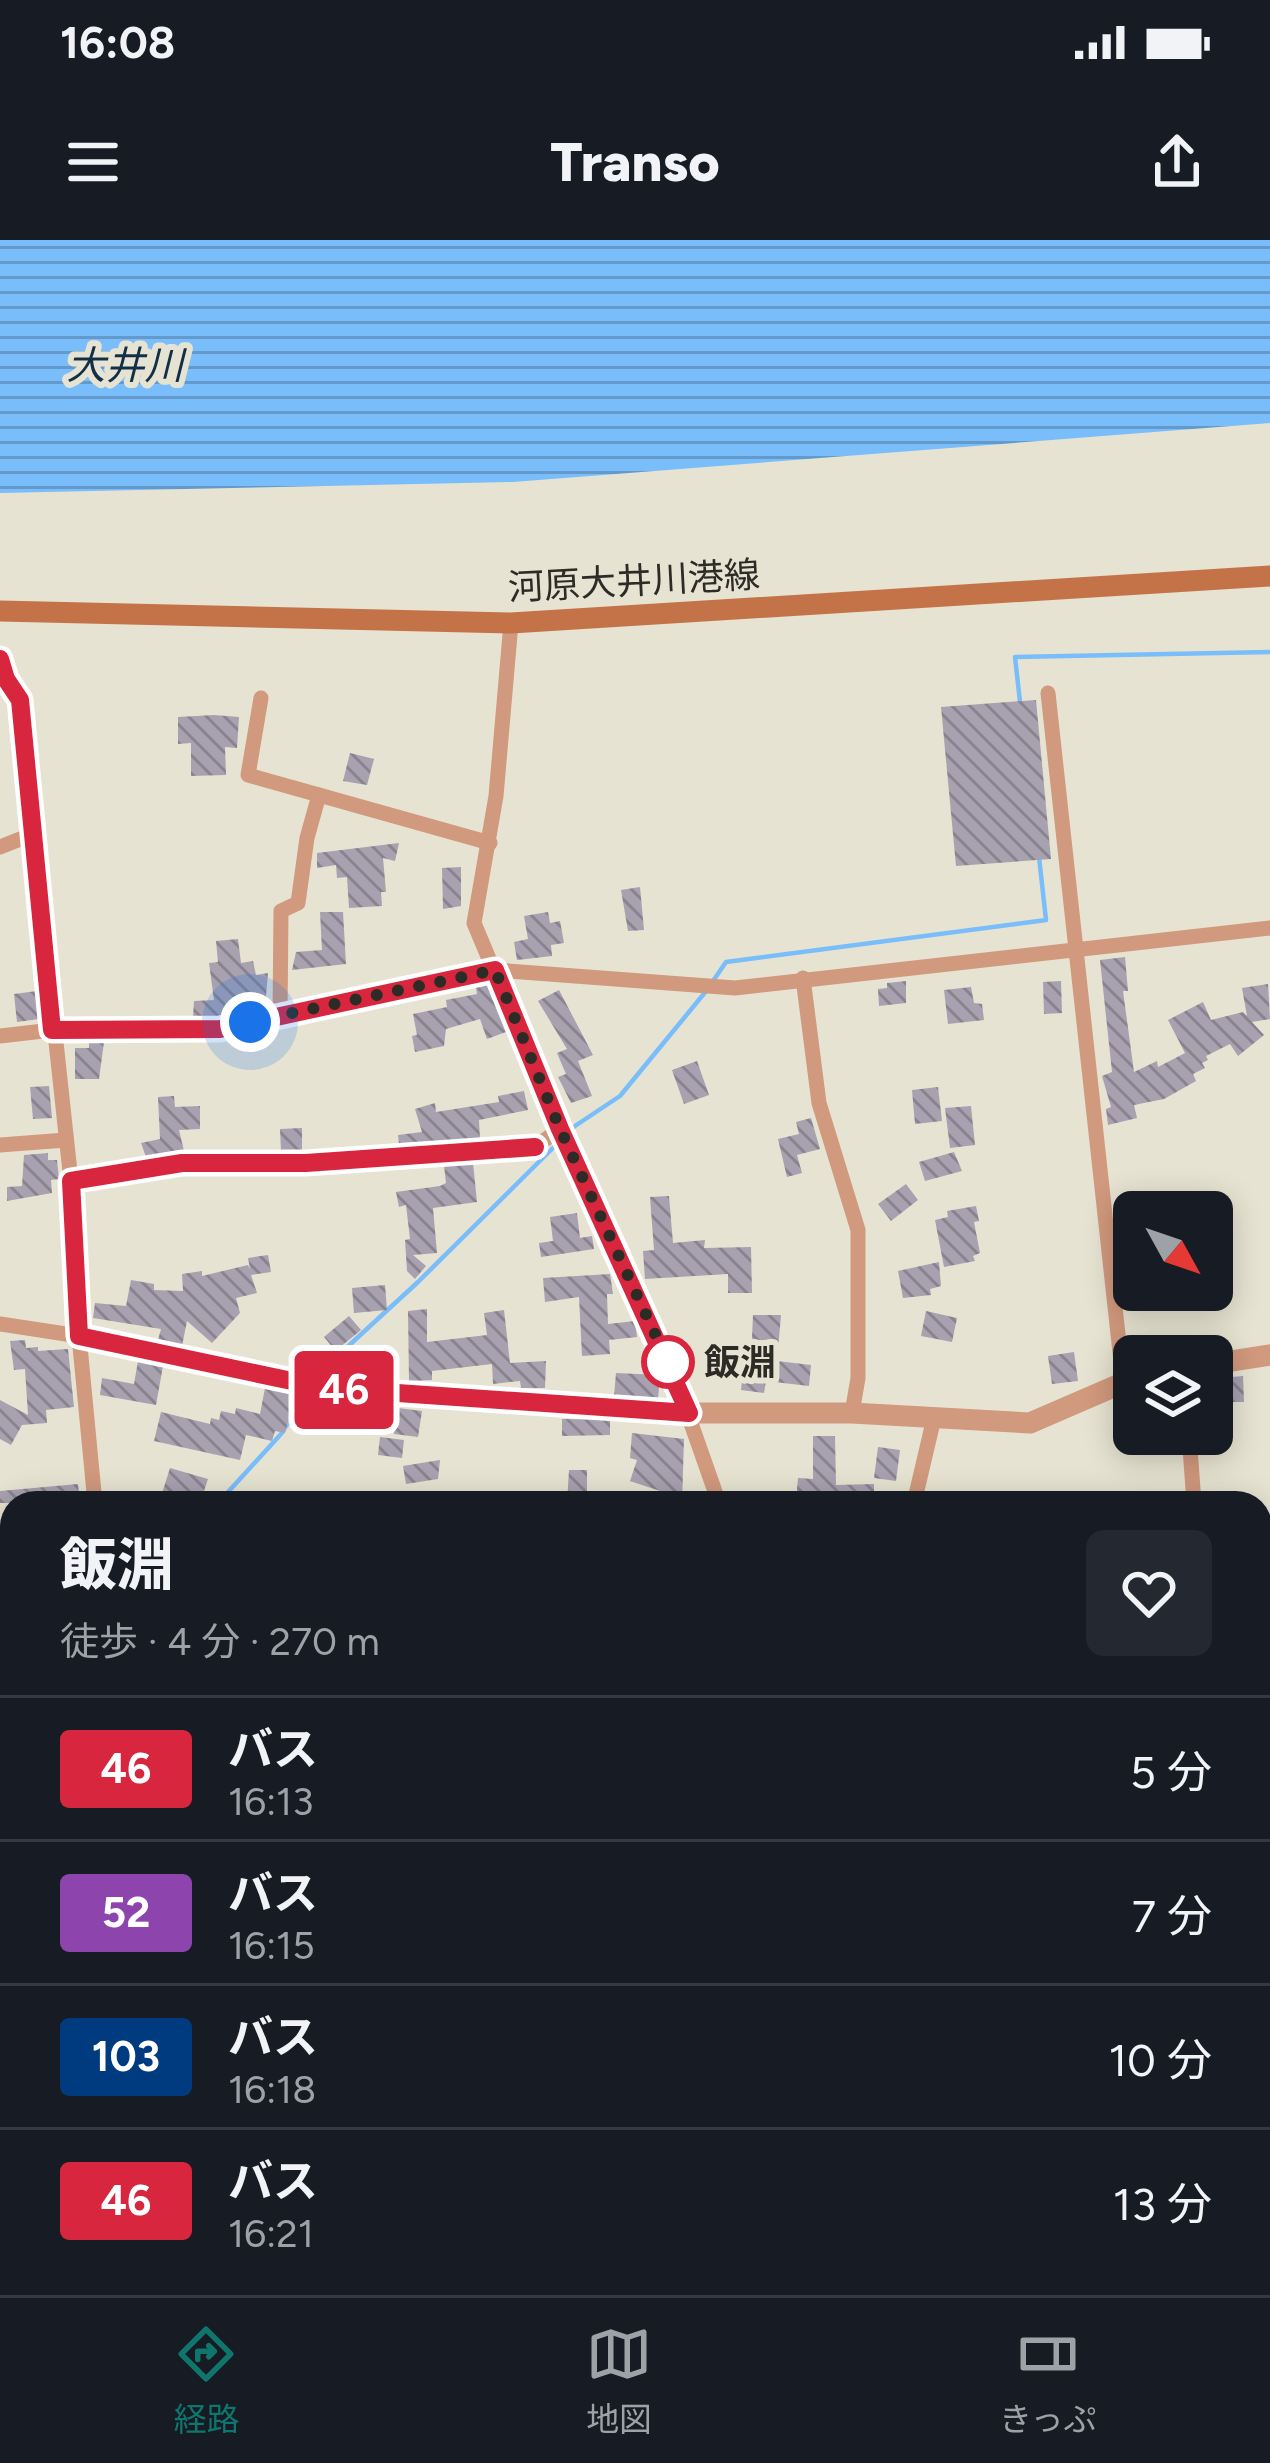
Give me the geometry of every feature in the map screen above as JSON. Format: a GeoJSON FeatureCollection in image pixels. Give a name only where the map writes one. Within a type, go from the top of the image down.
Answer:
{"type":"FeatureCollection","features":[{"type":"Feature","properties":{"kind":"main road","name":"河原大井川港線"},"geometry":{"type":"LineString","coordinates":[[0,611],[512,622],[1270,576]]}},
{"type":"Feature","properties":{"kind":"street"},"geometry":{"type":"LineString","coordinates":[[512,622],[490,843],[474,923],[563,1136],[689,1413],[715,1491]]}},
{"type":"Feature","properties":{"kind":"street"},"geometry":{"type":"LineString","coordinates":[[0,659],[20,700],[71,1181],[94,1491]]}},
{"type":"Feature","properties":{"kind":"street"},"geometry":{"type":"LineString","coordinates":[[1048,693],[1123,1335]]}},
{"type":"Feature","properties":{"kind":"street"},"geometry":{"type":"LineString","coordinates":[[261,698],[248,775],[490,843]]}},
{"type":"Feature","properties":{"kind":"street"},"geometry":{"type":"LineString","coordinates":[[280,1016],[281,911],[298,903],[319,795]]}},
{"type":"Feature","properties":{"kind":"street"},"geometry":{"type":"LineString","coordinates":[[0,847],[33,834]]}},
{"type":"Feature","properties":{"kind":"street"},"geometry":{"type":"LineString","coordinates":[[0,1036],[52,1030],[220,1029],[495,970],[727,987],[1270,928]]}},
{"type":"Feature","properties":{"kind":"street"},"geometry":{"type":"LineString","coordinates":[[803,978],[819,1103],[858,1230],[858,1378],[852,1414]]}},
{"type":"Feature","properties":{"kind":"street"},"geometry":{"type":"LineString","coordinates":[[71,1181],[182,1163],[306,1163],[535,1147],[563,1136]]}},
{"type":"Feature","properties":{"kind":"street"},"geometry":{"type":"LineString","coordinates":[[0,1145],[66,1139]]}},
{"type":"Feature","properties":{"kind":"street"},"geometry":{"type":"LineString","coordinates":[[0,1324],[323,1388],[689,1413],[852,1414],[1030,1423],[1113,1387]]}},
{"type":"Feature","properties":{"kind":"street"},"geometry":{"type":"LineString","coordinates":[[1233,1361],[1270,1355]]}},
{"type":"Feature","properties":{"kind":"street"},"geometry":{"type":"LineString","coordinates":[[917,1491],[934,1418]]}},
{"type":"Feature","properties":{"kind":"street"},"geometry":{"type":"LineString","coordinates":[[1191,1455],[1193,1491]]}},
{"type":"Feature","properties":{"kind":"street"},"geometry":{"type":"LineString","coordinates":[[340,2295],[372,2295]]}},
{"type":"Feature","properties":{"kind":"water","name":"大井川"},"geometry":{"type":"Polygon","coordinates":[[[0,240],[1270,240],[1270,423],[513,482],[0,493],[0,240]]]}},
{"type":"Feature","properties":{"kind":"building"},"geometry":{"type":"Polygon","coordinates":[[[1036,700],[1051,859],[956,866],[941,707],[1036,700]]]}},
{"type":"Feature","properties":{"kind":"building"},"geometry":{"type":"Polygon","coordinates":[[[178,717],[239,717],[237,748],[225,747],[226,775],[191,776],[191,743],[178,744],[178,717]]]}},
{"type":"Feature","properties":{"kind":"building"},"geometry":{"type":"Polygon","coordinates":[[[350,753],[374,759],[367,785],[343,781],[350,753]]]}},
{"type":"Feature","properties":{"kind":"building"},"geometry":{"type":"Polygon","coordinates":[[[399,843],[395,861],[383,858],[386,892],[381,892],[382,906],[349,908],[347,877],[337,878],[336,865],[317,868],[317,853],[399,843]]]}},
{"type":"Feature","properties":{"kind":"building"},"geometry":{"type":"Polygon","coordinates":[[[461,867],[461,906],[443,909],[442,868],[461,867]]]}},
{"type":"Feature","properties":{"kind":"building"},"geometry":{"type":"Polygon","coordinates":[[[640,887],[644,930],[628,931],[621,890],[640,887]]]}},
{"type":"Feature","properties":{"kind":"building"},"geometry":{"type":"Polygon","coordinates":[[[320,912],[343,912],[346,964],[292,970],[296,952],[322,950],[320,912]]]}},
{"type":"Feature","properties":{"kind":"building"},"geometry":{"type":"Polygon","coordinates":[[[548,912],[550,923],[560,921],[564,943],[551,945],[552,956],[517,960],[514,942],[528,939],[524,916],[548,912]]]}},
{"type":"Feature","properties":{"kind":"building"},"geometry":{"type":"Polygon","coordinates":[[[238,939],[241,963],[253,961],[256,975],[268,973],[265,1007],[221,1017],[193,1017],[194,1001],[214,1000],[209,963],[218,962],[216,941],[238,939]]]}},
{"type":"Feature","properties":{"kind":"building"},"geometry":{"type":"Polygon","coordinates":[[[1125,957],[1128,991],[1123,991],[1134,1072],[1157,1061],[1158,1067],[1185,1053],[1168,1020],[1203,1002],[1211,1020],[1243,1012],[1247,1016],[1242,988],[1268,984],[1270,1019],[1252,1022],[1264,1035],[1238,1056],[1230,1044],[1206,1056],[1205,1068],[1193,1074],[1196,1081],[1164,1099],[1134,1105],[1137,1118],[1108,1125],[1106,1109],[1111,1107],[1102,1076],[1112,1072],[1100,960],[1125,957]]]}},
{"type":"Feature","properties":{"kind":"building"},"geometry":{"type":"Polygon","coordinates":[[[906,981],[906,1003],[879,1006],[878,989],[906,981]]]}},
{"type":"Feature","properties":{"kind":"building"},"geometry":{"type":"Polygon","coordinates":[[[1061,981],[1062,1013],[1044,1014],[1043,982],[1061,981]]]}},
{"type":"Feature","properties":{"kind":"building"},"geometry":{"type":"Polygon","coordinates":[[[487,984],[506,1032],[487,1039],[480,1019],[446,1029],[444,1046],[415,1052],[413,1014],[447,1007],[446,1000],[477,994],[476,987],[487,984]]]}},
{"type":"Feature","properties":{"kind":"building"},"geometry":{"type":"Polygon","coordinates":[[[971,987],[974,1003],[982,1004],[984,1020],[948,1024],[944,990],[971,987]]]}},
{"type":"Feature","properties":{"kind":"building"},"geometry":{"type":"Polygon","coordinates":[[[559,990],[593,1055],[578,1061],[592,1096],[571,1103],[558,1077],[566,1074],[557,1053],[567,1049],[538,1001],[559,990]]]}},
{"type":"Feature","properties":{"kind":"building"},"geometry":{"type":"Polygon","coordinates":[[[37,991],[39,1019],[17,1022],[14,994],[37,991]]]}},
{"type":"Feature","properties":{"kind":"building"},"geometry":{"type":"Polygon","coordinates":[[[89,1042],[104,1042],[99,1079],[75,1079],[75,1048],[89,1048],[89,1042]]]}},
{"type":"Feature","properties":{"kind":"building"},"geometry":{"type":"Polygon","coordinates":[[[697,1061],[709,1095],[684,1104],[672,1070],[697,1061]]]}},
{"type":"Feature","properties":{"kind":"building"},"geometry":{"type":"Polygon","coordinates":[[[49,1086],[52,1118],[33,1119],[30,1087],[49,1086]]]}},
{"type":"Feature","properties":{"kind":"building"},"geometry":{"type":"Polygon","coordinates":[[[938,1087],[942,1121],[915,1124],[912,1090],[938,1087]]]}},
{"type":"Feature","properties":{"kind":"building"},"geometry":{"type":"Polygon","coordinates":[[[524,1091],[528,1110],[479,1120],[480,1139],[399,1144],[398,1135],[422,1132],[415,1109],[435,1103],[436,1112],[499,1102],[498,1096],[524,1091]]]}},
{"type":"Feature","properties":{"kind":"building"},"geometry":{"type":"Polygon","coordinates":[[[174,1096],[175,1107],[200,1106],[200,1129],[179,1130],[184,1151],[146,1157],[141,1143],[160,1139],[158,1097],[174,1096]]]}},
{"type":"Feature","properties":{"kind":"building"},"geometry":{"type":"Polygon","coordinates":[[[971,1106],[975,1145],[950,1148],[945,1108],[971,1106]]]}},
{"type":"Feature","properties":{"kind":"building"},"geometry":{"type":"Polygon","coordinates":[[[811,1118],[820,1149],[797,1155],[802,1173],[787,1177],[778,1139],[799,1134],[796,1122],[811,1118]]]}},
{"type":"Feature","properties":{"kind":"building"},"geometry":{"type":"Polygon","coordinates":[[[302,1128],[302,1151],[281,1151],[280,1129],[302,1128]]]}},
{"type":"Feature","properties":{"kind":"building"},"geometry":{"type":"Polygon","coordinates":[[[954,1152],[962,1171],[925,1181],[919,1162],[954,1152]]]}},
{"type":"Feature","properties":{"kind":"building"},"geometry":{"type":"Polygon","coordinates":[[[48,1153],[48,1160],[57,1160],[59,1179],[51,1180],[52,1193],[7,1201],[7,1187],[22,1186],[24,1155],[48,1153]]]}},
{"type":"Feature","properties":{"kind":"building"},"geometry":{"type":"Polygon","coordinates":[[[473,1163],[477,1202],[433,1208],[437,1253],[413,1255],[426,1266],[415,1279],[407,1271],[406,1205],[399,1207],[396,1192],[440,1186],[446,1183],[444,1165],[473,1163]]]}},
{"type":"Feature","properties":{"kind":"building"},"geometry":{"type":"Polygon","coordinates":[[[906,1184],[918,1200],[891,1221],[878,1204],[906,1184]]]}},
{"type":"Feature","properties":{"kind":"building"},"geometry":{"type":"Polygon","coordinates":[[[669,1196],[673,1243],[705,1240],[704,1248],[751,1247],[752,1293],[728,1293],[728,1274],[645,1279],[643,1251],[654,1250],[650,1197],[669,1196]]]}},
{"type":"Feature","properties":{"kind":"building"},"geometry":{"type":"Polygon","coordinates":[[[976,1206],[980,1253],[973,1256],[975,1261],[944,1267],[935,1220],[948,1217],[947,1211],[976,1206]]]}},
{"type":"Feature","properties":{"kind":"building"},"geometry":{"type":"Polygon","coordinates":[[[577,1213],[580,1238],[592,1236],[594,1249],[541,1257],[539,1243],[553,1241],[550,1217],[577,1213]]]}},
{"type":"Feature","properties":{"kind":"building"},"geometry":{"type":"Polygon","coordinates":[[[268,1255],[271,1272],[251,1275],[257,1293],[236,1298],[240,1313],[212,1343],[187,1321],[182,1346],[158,1340],[161,1329],[93,1318],[95,1303],[126,1306],[131,1280],[154,1284],[154,1290],[183,1291],[182,1274],[202,1271],[202,1276],[248,1265],[250,1269],[248,1258],[268,1255]]]}},
{"type":"Feature","properties":{"kind":"building"},"geometry":{"type":"Polygon","coordinates":[[[939,1262],[941,1286],[930,1289],[931,1295],[903,1298],[898,1271],[939,1262]]]}},
{"type":"Feature","properties":{"kind":"building"},"geometry":{"type":"Polygon","coordinates":[[[610,1274],[613,1294],[607,1294],[608,1324],[635,1321],[637,1337],[609,1340],[610,1354],[582,1356],[579,1297],[545,1302],[543,1278],[610,1274]]]}},
{"type":"Feature","properties":{"kind":"building"},"geometry":{"type":"Polygon","coordinates":[[[385,1285],[387,1310],[354,1313],[352,1288],[385,1285]]]}},
{"type":"Feature","properties":{"kind":"building"},"geometry":{"type":"Polygon","coordinates":[[[427,1309],[427,1342],[487,1335],[484,1313],[504,1310],[510,1363],[546,1361],[545,1388],[521,1388],[520,1381],[493,1384],[492,1364],[432,1371],[432,1380],[409,1381],[408,1311],[427,1309]]]}},
{"type":"Feature","properties":{"kind":"building"},"geometry":{"type":"Polygon","coordinates":[[[926,1311],[957,1318],[952,1342],[921,1336],[926,1311]]]}},
{"type":"Feature","properties":{"kind":"building"},"geometry":{"type":"Polygon","coordinates":[[[753,1315],[781,1315],[777,1361],[811,1365],[809,1386],[766,1381],[764,1393],[741,1390],[744,1360],[751,1360],[753,1315]]]}},
{"type":"Feature","properties":{"kind":"building"},"geometry":{"type":"Polygon","coordinates":[[[349,1316],[361,1330],[339,1348],[375,1350],[369,1378],[342,1376],[343,1360],[324,1337],[349,1316]]]}},
{"type":"Feature","properties":{"kind":"building"},"geometry":{"type":"Polygon","coordinates":[[[25,1340],[26,1348],[38,1347],[38,1351],[68,1349],[74,1407],[46,1410],[47,1423],[22,1425],[11,1445],[0,1439],[0,1400],[28,1415],[25,1369],[14,1370],[10,1341],[25,1340]]]}},
{"type":"Feature","properties":{"kind":"building"},"geometry":{"type":"Polygon","coordinates":[[[1074,1352],[1078,1381],[1052,1384],[1048,1356],[1074,1352]]]}},
{"type":"Feature","properties":{"kind":"building"},"geometry":{"type":"Polygon","coordinates":[[[138,1361],[163,1366],[156,1405],[100,1395],[102,1378],[134,1384],[138,1361]]]}},
{"type":"Feature","properties":{"kind":"building"},"geometry":{"type":"Polygon","coordinates":[[[616,1373],[660,1375],[658,1399],[614,1396],[616,1373]]]}},
{"type":"Feature","properties":{"kind":"building"},"geometry":{"type":"Polygon","coordinates":[[[1243,1376],[1244,1402],[1233,1402],[1233,1377],[1243,1376]]]}},
{"type":"Feature","properties":{"kind":"building"},"geometry":{"type":"Polygon","coordinates":[[[265,1388],[294,1394],[285,1433],[275,1431],[272,1441],[246,1435],[240,1460],[154,1441],[161,1412],[210,1424],[211,1418],[219,1420],[221,1411],[235,1414],[236,1408],[260,1414],[265,1388]]]}},
{"type":"Feature","properties":{"kind":"building"},"geometry":{"type":"Polygon","coordinates":[[[398,1408],[422,1411],[418,1437],[394,1434],[398,1408]]]}},
{"type":"Feature","properties":{"kind":"building"},"geometry":{"type":"Polygon","coordinates":[[[562,1419],[610,1420],[610,1435],[562,1436],[562,1419]]]}},
{"type":"Feature","properties":{"kind":"building"},"geometry":{"type":"Polygon","coordinates":[[[632,1433],[684,1439],[682,1491],[660,1491],[630,1481],[637,1460],[630,1458],[632,1433]]]}},
{"type":"Feature","properties":{"kind":"building"},"geometry":{"type":"Polygon","coordinates":[[[813,1436],[835,1436],[836,1485],[874,1484],[874,1491],[797,1491],[798,1478],[813,1479],[813,1436]]]}},
{"type":"Feature","properties":{"kind":"building"},"geometry":{"type":"Polygon","coordinates":[[[380,1437],[404,1440],[402,1458],[378,1455],[380,1437]]]}},
{"type":"Feature","properties":{"kind":"building"},"geometry":{"type":"Polygon","coordinates":[[[878,1447],[900,1450],[896,1481],[874,1478],[878,1447]]]}},
{"type":"Feature","properties":{"kind":"building"},"geometry":{"type":"Polygon","coordinates":[[[440,1460],[438,1479],[406,1484],[403,1466],[440,1460]]]}},
{"type":"Feature","properties":{"kind":"building"},"geometry":{"type":"Polygon","coordinates":[[[170,1468],[208,1479],[204,1491],[163,1491],[170,1468]]]}},
{"type":"Feature","properties":{"kind":"building"},"geometry":{"type":"Polygon","coordinates":[[[569,1470],[587,1470],[587,1491],[568,1491],[569,1470]]]}},
{"type":"Feature","properties":{"kind":"building"},"geometry":{"type":"Polygon","coordinates":[[[78,1484],[79,1491],[0,1491],[78,1484]]]}},
{"type":"Feature","properties":{"kind":"waterway"},"geometry":{"type":"LineString","coordinates":[[1020,702],[1015,657],[1270,652]]}},
{"type":"Feature","properties":{"kind":"waterway"},"geometry":{"type":"LineString","coordinates":[[713,981],[726,962],[1046,920],[1039,857]]}},
{"type":"Feature","properties":{"kind":"waterway"},"geometry":{"type":"LineString","coordinates":[[229,1491],[281,1434],[320,1372],[575,1126],[620,1096],[707,990]]}},
{"type":"Feature","properties":{"kind":"bus line","name":"46"},"geometry":{"type":"LineString","coordinates":[[0,659],[20,700],[52,1030],[220,1029],[495,970],[560,1129],[689,1413],[325,1388],[79,1336],[71,1181],[182,1163],[306,1163],[535,1147]]}},
{"type":"Feature","properties":{"kind":"place","name":"飯淵"},"geometry":{"type":"Point","coordinates":[668,1362]}},
{"type":"Feature","properties":{"kind":"route"},"geometry":{"type":"LineString","coordinates":[[250,1022],[495,970],[560,1129],[668,1362]]}}]}
